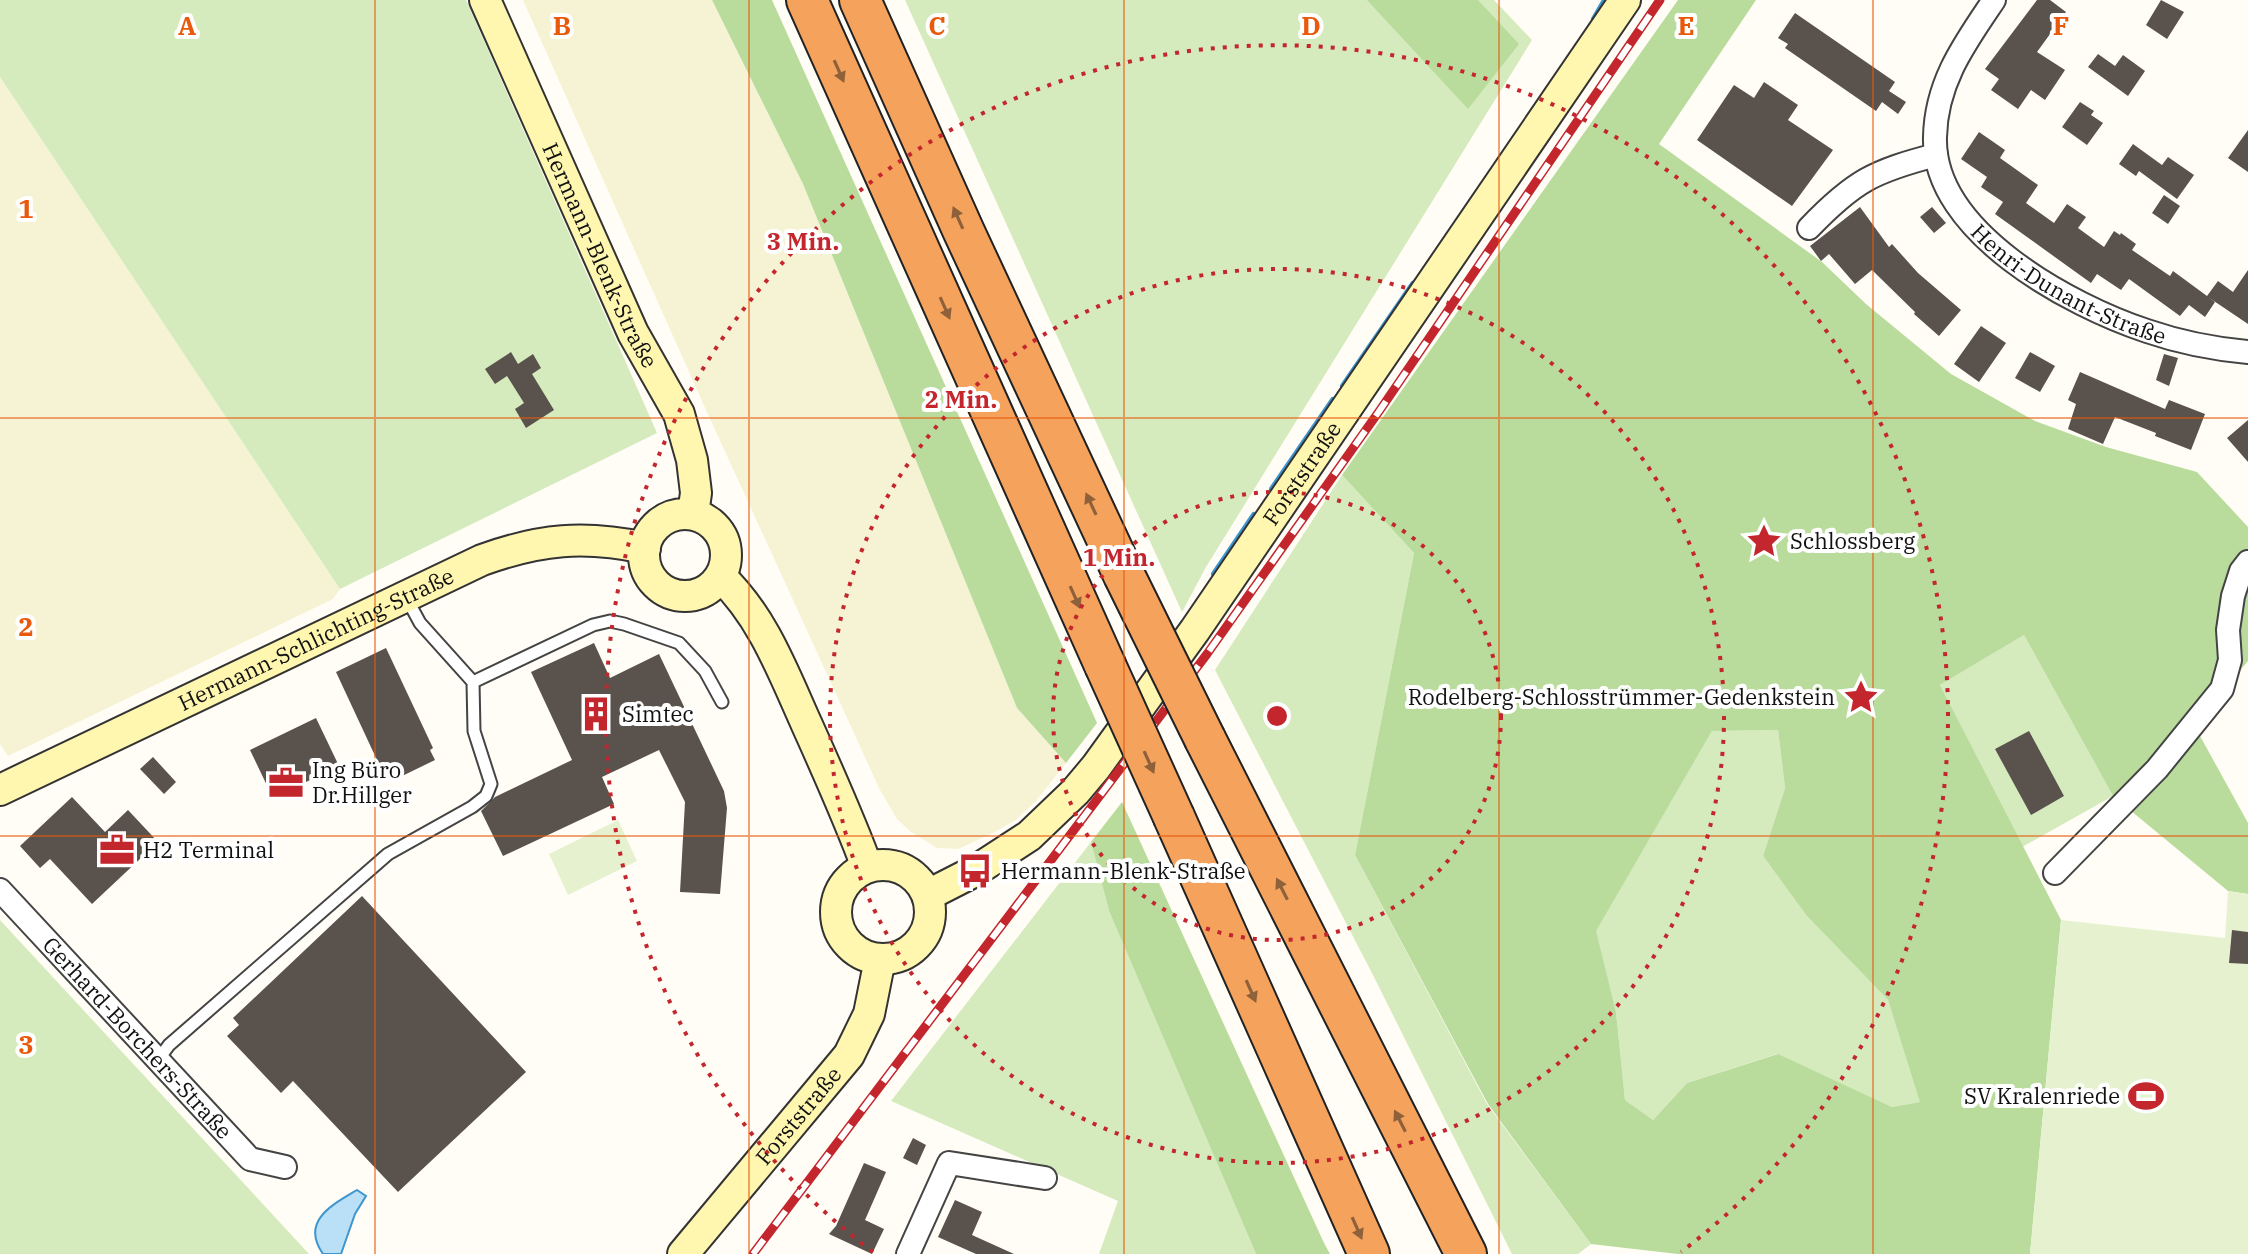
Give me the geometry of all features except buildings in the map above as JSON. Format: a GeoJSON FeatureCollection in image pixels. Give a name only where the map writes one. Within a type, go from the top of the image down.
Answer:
{"type":"FeatureCollection","features":[{"type":"Feature","properties":{"kind":"highway"},"geometry":{"type":"LineString","coordinates":[[807,0],[1369,1254]]}},
{"type":"Feature","properties":{"kind":"highway"},"geometry":{"type":"LineString","coordinates":[[860,0],[1124,575],[1466,1254]]}},
{"type":"Feature","properties":{"kind":"street","name":"Hermann-Blenk-Straße"},"geometry":{"type":"LineString","coordinates":[[485,0],[633,333],[679,414],[692,460],[696,493],[693,514]]}},
{"type":"Feature","properties":{"kind":"street","name":"Forststraße"},"geometry":{"type":"LineString","coordinates":[[928,895],[975,871],[1029,836],[1096,767],[1195,630],[1625,0]]}},
{"type":"Feature","properties":{"kind":"street","name":"Henri-Dunant-Straße"},"geometry":{"type":"LineString","coordinates":[[1994,0],[1954,60],[1939,100],[1934,139],[1936,155],[1943,178],[1965,215],[1996,247],[2038,279],[2103,314],[2148,332],[2191,344],[2248,352]]}},
{"type":"Feature","properties":{"kind":"street"},"geometry":{"type":"LineString","coordinates":[[1809,228],[1836,200],[1864,179],[1889,167],[1936,155]]}},
{"type":"Feature","properties":{"kind":"street"},"geometry":{"type":"LineString","coordinates":[[693,514],[711,523],[723,539],[727,558],[721,577],[714,585],[686,597],[666,592],[657,586],[646,568],[645,548],[652,531],[666,518],[693,514]]}},
{"type":"Feature","properties":{"kind":"street","name":"Hermann-Schlichting-Straße"},"geometry":{"type":"LineString","coordinates":[[5,785],[482,560],[539,542],[599,539],[645,548]]}},
{"type":"Feature","properties":{"kind":"street"},"geometry":{"type":"LineString","coordinates":[[2055,873],[2157,769],[2222,689],[2230,660],[2228,630],[2233,596],[2241,571],[2248,562]]}},
{"type":"Feature","properties":{"kind":"street"},"geometry":{"type":"LineString","coordinates":[[721,577],[756,618],[775,653],[867,867]]}},
{"type":"Feature","properties":{"kind":"street"},"geometry":{"type":"LineString","coordinates":[[877,864],[898,866],[916,877],[928,895],[930,918],[921,940],[903,955],[880,959],[858,952],[841,935],[835,912],[840,890],[847,880],[867,867],[877,864]]}},
{"type":"Feature","properties":{"kind":"street","name":"Gerhard-Borchers-Straße"},"geometry":{"type":"LineString","coordinates":[[0,890],[250,1159],[285,1167]]}},
{"type":"Feature","properties":{"kind":"street","name":"Forststraße"},"geometry":{"type":"LineString","coordinates":[[683,1254],[849,1055],[869,1014],[880,959]]}},
{"type":"Feature","properties":{"kind":"street"},"geometry":{"type":"LineString","coordinates":[[908,1254],[949,1163],[1045,1178]]}},
{"type":"Feature","properties":{"kind":"lane"},"geometry":{"type":"LineString","coordinates":[[158,1060],[169,1045],[388,854],[486,796],[491,784],[474,731],[473,682],[420,623],[405,596]]}},
{"type":"Feature","properties":{"kind":"lane"},"geometry":{"type":"LineString","coordinates":[[473,682],[593,625],[610,621],[679,643],[705,671],[722,702]]}},
{"type":"Feature","properties":{"kind":"shaded area"},"geometry":{"type":"Polygon","coordinates":[[[523,0],[712,0],[803,184],[1017,708],[1066,763],[1036,801],[1016,820],[958,849],[937,848],[897,819],[880,790],[706,410],[523,0]]]}},
{"type":"Feature","properties":{"kind":"shaded area"},"geometry":{"type":"Polygon","coordinates":[[[0,77],[340,589],[333,599],[8,756],[0,744],[0,77]]]}},
{"type":"Feature","properties":{"kind":"green space"},"geometry":{"type":"Polygon","coordinates":[[[0,0],[466,0],[657,433],[340,589],[0,77],[0,0]]]}},
{"type":"Feature","properties":{"kind":"green space"},"geometry":{"type":"Polygon","coordinates":[[[712,0],[772,0],[1097,723],[1066,763],[1017,708],[803,184],[712,0]]]}},
{"type":"Feature","properties":{"kind":"green space"},"geometry":{"type":"Polygon","coordinates":[[[905,0],[1494,0],[1532,40],[1206,567],[1182,612],[905,0]]]}},
{"type":"Feature","properties":{"kind":"green space"},"geometry":{"type":"Polygon","coordinates":[[[1367,0],[1478,0],[1519,44],[1468,109],[1367,0]]]}},
{"type":"Feature","properties":{"kind":"green space"},"geometry":{"type":"Polygon","coordinates":[[[1678,0],[1756,0],[1659,144],[1822,262],[1866,304],[1951,374],[2035,421],[2106,447],[2197,472],[2248,527],[2248,661],[2194,725],[2248,823],[2248,894],[2228,891],[2113,796],[2024,635],[1940,685],[2061,920],[2030,1254],[1678,1254],[1591,1244],[1488,1104],[1355,855],[1414,553],[1342,475],[1678,0]],[[1778,730],[1712,731],[1596,931],[1616,1012],[1625,1100],[1653,1120],[1687,1083],[1778,1054],[1892,1107],[1920,1102],[1888,1000],[1806,915],[1763,856],[1785,788],[1778,730]]]}},
{"type":"Feature","properties":{"kind":"green space"},"geometry":{"type":"Polygon","coordinates":[[[1342,475],[1414,553],[1355,855],[1487,1104],[1591,1244],[1578,1254],[1512,1254],[1374,977],[1215,670],[1342,475]]]}},
{"type":"Feature","properties":{"kind":"green space"},"geometry":{"type":"Polygon","coordinates":[[[2024,635],[2113,796],[2022,847],[1940,685],[2024,635]]]}},
{"type":"Feature","properties":{"kind":"green space"},"geometry":{"type":"Polygon","coordinates":[[[1778,730],[1785,788],[1763,856],[1806,915],[1888,1000],[1921,1102],[1892,1107],[1777,1054],[1687,1083],[1653,1120],[1625,1100],[1616,1012],[1595,931],[1712,731],[1778,730]]]}},
{"type":"Feature","properties":{"kind":"green space"},"geometry":{"type":"Polygon","coordinates":[[[1122,802],[1330,1254],[1256,1254],[1109,911],[1091,842],[1122,802]]]}},
{"type":"Feature","properties":{"kind":"green space"},"geometry":{"type":"Polygon","coordinates":[[[618,820],[637,861],[568,895],[549,854],[618,820]]]}},
{"type":"Feature","properties":{"kind":"green space"},"geometry":{"type":"Polygon","coordinates":[[[1091,842],[1109,911],[1256,1254],[1099,1254],[1118,1201],[891,1101],[1091,842]]]}},
{"type":"Feature","properties":{"kind":"green space","name":"SV Kralenriede"},"geometry":{"type":"Polygon","coordinates":[[[2228,891],[2248,894],[2248,1254],[2030,1254],[2061,920],[2225,938],[2228,891]]]}},
{"type":"Feature","properties":{"kind":"green space"},"geometry":{"type":"Polygon","coordinates":[[[0,920],[286,1229],[309,1254],[0,1254],[0,920]]]}},
{"type":"Feature","properties":{"kind":"water"},"geometry":{"type":"Polygon","coordinates":[[[357,1190],[366,1196],[355,1214],[341,1254],[323,1254],[315,1232],[317,1223],[329,1208],[357,1190]]]}},
{"type":"Feature","properties":{"kind":"waterway"},"geometry":{"type":"LineString","coordinates":[[1594,19],[1605,0]]}},
{"type":"Feature","properties":{"kind":"waterway"},"geometry":{"type":"LineString","coordinates":[[1343,386],[1413,284]]}},
{"type":"Feature","properties":{"kind":"waterway"},"geometry":{"type":"LineString","coordinates":[[1272,489],[1333,400]]}},
{"type":"Feature","properties":{"kind":"waterway"},"geometry":{"type":"LineString","coordinates":[[1214,574],[1254,515]]}},
{"type":"Feature","properties":{"kind":"railway"},"geometry":{"type":"LineString","coordinates":[[753,1254],[1207,654],[1380,410],[1660,0]]}},
{"type":"Feature","properties":{"kind":"place","name":"Schlossberg"},"geometry":{"type":"Point","coordinates":[1764,541]}},
{"type":"Feature","properties":{"kind":"place","name":"Rodelberg-Schlosstrümmer-Gedenkstein"},"geometry":{"type":"Point","coordinates":[1861,697]}},
{"type":"Feature","properties":{"kind":"place","name":"Simtec"},"geometry":{"type":"Point","coordinates":[596,714]}},
{"type":"Feature","properties":{"kind":"place","name":"Ing Büro Dr.Hillger"},"geometry":{"type":"Point","coordinates":[286,783]}},
{"type":"Feature","properties":{"kind":"place","name":"H2 Terminal"},"geometry":{"type":"Point","coordinates":[117,850]}},
{"type":"Feature","properties":{"kind":"place","name":"Hermann-Blenk-Straße"},"geometry":{"type":"Point","coordinates":[975,871]}},
{"type":"Feature","properties":{"kind":"place","name":"SV Kralenriede"},"geometry":{"type":"Point","coordinates":[2146,1096]}}]}
